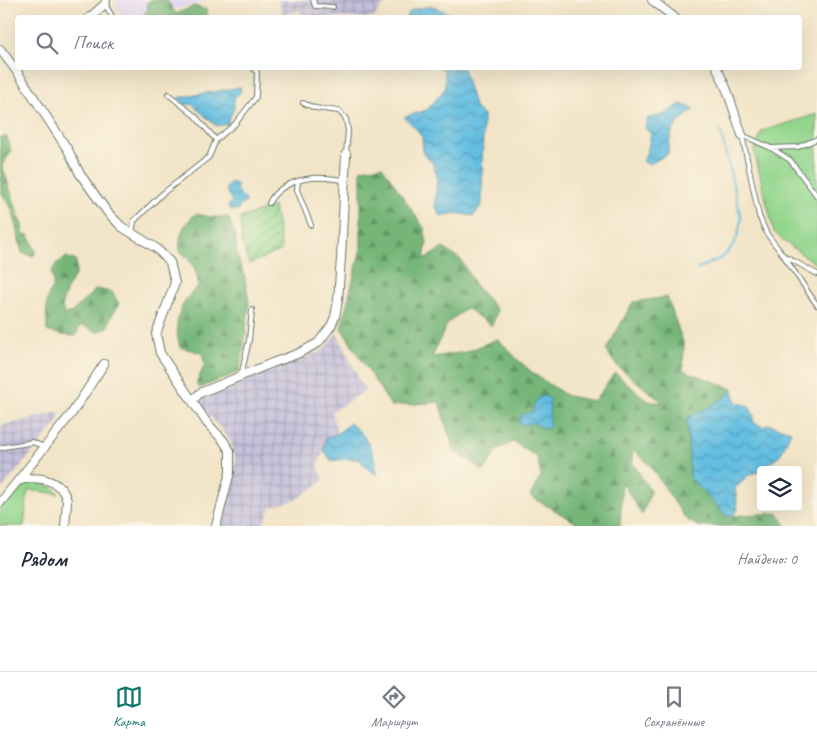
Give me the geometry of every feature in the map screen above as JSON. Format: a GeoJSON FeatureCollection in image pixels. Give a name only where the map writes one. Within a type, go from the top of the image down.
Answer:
{"type":"FeatureCollection","features":[{"type":"Feature","properties":{"kind":"street"},"geometry":{"type":"LineString","coordinates":[[652,0],[671,15]]}},
{"type":"Feature","properties":{"kind":"street"},"geometry":{"type":"LineString","coordinates":[[92,15],[106,2]]}},
{"type":"Feature","properties":{"kind":"street"},"geometry":{"type":"LineString","coordinates":[[0,49],[15,68]]}},
{"type":"Feature","properties":{"kind":"street"},"geometry":{"type":"LineString","coordinates":[[22,70],[18,72],[68,150],[80,174],[108,213],[122,228],[156,248],[170,262],[175,283],[156,334],[160,353],[207,423],[223,440],[230,451],[230,472],[218,512],[216,526]]}},
{"type":"Feature","properties":{"kind":"street"},"geometry":{"type":"LineString","coordinates":[[718,70],[727,90],[742,135]]}},
{"type":"Feature","properties":{"kind":"street"},"geometry":{"type":"LineString","coordinates":[[192,401],[200,393],[297,354],[318,343],[331,326],[335,317],[338,300],[346,154]]}},
{"type":"Feature","properties":{"kind":"street"},"geometry":{"type":"LineString","coordinates":[[0,503],[72,413],[104,364]]}},
{"type":"Feature","properties":{"kind":"street"},"geometry":{"type":"LineString","coordinates":[[18,481],[44,479],[57,485],[68,501],[65,526]]}},
{"type":"Feature","properties":{"kind":"lane"},"geometry":{"type":"LineString","coordinates":[[313,0],[315,6],[333,7]]}},
{"type":"Feature","properties":{"kind":"lane"},"geometry":{"type":"LineString","coordinates":[[106,2],[112,15]]}},
{"type":"Feature","properties":{"kind":"lane"},"geometry":{"type":"LineString","coordinates":[[132,234],[134,221],[162,194],[209,157],[216,140],[235,124],[256,97],[257,72],[255,70]]}},
{"type":"Feature","properties":{"kind":"lane"},"geometry":{"type":"LineString","coordinates":[[168,94],[196,116],[216,140]]}},
{"type":"Feature","properties":{"kind":"lane"},"geometry":{"type":"LineString","coordinates":[[303,103],[315,108],[340,111],[346,119],[348,131],[346,154]]}},
{"type":"Feature","properties":{"kind":"lane"},"geometry":{"type":"LineString","coordinates":[[742,135],[771,148],[790,160],[817,196]]}},
{"type":"Feature","properties":{"kind":"lane"},"geometry":{"type":"LineString","coordinates":[[742,135],[759,216],[767,234],[817,305]]}},
{"type":"Feature","properties":{"kind":"lane"},"geometry":{"type":"LineString","coordinates":[[771,148],[798,146],[817,139]]}},
{"type":"Feature","properties":{"kind":"lane"},"geometry":{"type":"LineString","coordinates":[[269,203],[272,197],[280,190],[298,181],[313,178],[344,180]]}},
{"type":"Feature","properties":{"kind":"lane"},"geometry":{"type":"LineString","coordinates":[[298,181],[297,190],[310,225]]}},
{"type":"Feature","properties":{"kind":"lane"},"geometry":{"type":"LineString","coordinates":[[783,255],[817,274]]}},
{"type":"Feature","properties":{"kind":"lane"},"geometry":{"type":"LineString","coordinates":[[241,376],[249,340],[252,310]]}},
{"type":"Feature","properties":{"kind":"lane"},"geometry":{"type":"LineString","coordinates":[[0,448],[32,442],[45,447]]}},
{"type":"Feature","properties":{"kind":"shaded area"},"geometry":{"type":"Polygon","coordinates":[[[116,0],[209,0],[154,15],[120,15],[116,0]]]}},
{"type":"Feature","properties":{"kind":"shaded area"},"geometry":{"type":"Polygon","coordinates":[[[278,0],[388,0],[376,15],[301,15],[299,10],[283,15],[278,0]]]}},
{"type":"Feature","properties":{"kind":"shaded area"},"geometry":{"type":"Polygon","coordinates":[[[337,333],[365,391],[332,411],[337,434],[326,438],[318,466],[324,480],[296,500],[271,507],[262,526],[222,526],[233,483],[236,459],[230,440],[201,403],[208,394],[323,350],[337,333]]]}},
{"type":"Feature","properties":{"kind":"shaded area"},"geometry":{"type":"Polygon","coordinates":[[[59,412],[58,422],[0,491],[0,426],[59,412]]]}},
{"type":"Feature","properties":{"kind":"green space"},"geometry":{"type":"Polygon","coordinates":[[[150,0],[167,0],[176,14],[194,6],[207,10],[207,15],[144,15],[145,12],[148,12],[147,3],[150,0]]]}},
{"type":"Feature","properties":{"kind":"green space"},"geometry":{"type":"Polygon","coordinates":[[[817,114],[817,265],[774,232],[754,151],[762,131],[817,114]]]}},
{"type":"Feature","properties":{"kind":"green space"},"geometry":{"type":"Polygon","coordinates":[[[0,137],[7,137],[11,152],[2,165],[22,225],[23,235],[29,235],[36,252],[33,256],[22,253],[12,209],[1,192],[0,137]]]}},
{"type":"Feature","properties":{"kind":"green space"},"geometry":{"type":"Polygon","coordinates":[[[382,166],[424,228],[427,242],[424,259],[443,248],[461,260],[475,285],[497,310],[492,326],[466,308],[447,324],[432,357],[466,352],[497,339],[534,374],[567,396],[594,401],[615,373],[648,401],[663,403],[616,365],[606,350],[633,302],[667,297],[684,345],[683,370],[733,389],[717,402],[687,418],[727,516],[778,513],[786,526],[698,526],[685,518],[651,467],[633,449],[632,462],[651,491],[642,515],[622,482],[620,526],[582,526],[530,496],[541,476],[537,457],[514,442],[498,449],[484,471],[454,451],[439,402],[391,406],[341,328],[361,248],[361,169],[382,166]]]}},
{"type":"Feature","properties":{"kind":"green space"},"geometry":{"type":"Polygon","coordinates":[[[274,206],[282,250],[249,264],[242,243],[240,218],[274,206]]]}},
{"type":"Feature","properties":{"kind":"green space"},"geometry":{"type":"Polygon","coordinates":[[[196,214],[211,217],[228,217],[235,233],[237,256],[245,278],[249,303],[239,372],[200,388],[196,384],[205,364],[202,353],[180,347],[177,330],[182,306],[198,287],[198,281],[191,263],[180,251],[182,230],[196,214]]]}},
{"type":"Feature","properties":{"kind":"green space"},"geometry":{"type":"Polygon","coordinates":[[[66,257],[76,261],[76,274],[68,286],[62,304],[64,315],[72,312],[96,289],[112,292],[119,304],[107,328],[97,332],[81,325],[75,336],[47,331],[47,301],[53,286],[51,273],[56,264],[66,257]]]}},
{"type":"Feature","properties":{"kind":"green space"},"geometry":{"type":"Polygon","coordinates":[[[36,482],[52,487],[59,494],[28,490],[24,526],[0,526],[0,507],[20,485],[36,482]]]}},
{"type":"Feature","properties":{"kind":"water"},"geometry":{"type":"Polygon","coordinates":[[[432,6],[454,15],[408,15],[412,10],[432,6]]]}},
{"type":"Feature","properties":{"kind":"water"},"geometry":{"type":"Polygon","coordinates":[[[443,70],[464,70],[474,106],[483,116],[482,204],[474,216],[456,213],[441,216],[435,206],[437,176],[432,162],[423,154],[422,137],[404,117],[427,110],[445,89],[445,73],[443,70]]]}},
{"type":"Feature","properties":{"kind":"water"},"geometry":{"type":"Polygon","coordinates":[[[240,87],[241,91],[234,99],[234,108],[227,124],[216,126],[192,104],[185,105],[178,98],[240,87]]]}},
{"type":"Feature","properties":{"kind":"water"},"geometry":{"type":"Polygon","coordinates":[[[681,104],[694,109],[682,119],[672,132],[668,154],[650,164],[643,162],[651,134],[645,128],[648,118],[663,115],[681,104]]]}},
{"type":"Feature","properties":{"kind":"water"},"geometry":{"type":"Polygon","coordinates":[[[231,182],[238,185],[236,190],[247,201],[238,210],[231,210],[228,206],[232,201],[226,189],[231,182]]]}},
{"type":"Feature","properties":{"kind":"water"},"geometry":{"type":"Polygon","coordinates":[[[733,389],[736,402],[749,406],[754,416],[753,422],[764,427],[767,424],[791,431],[782,452],[776,459],[764,466],[757,466],[757,472],[747,476],[735,488],[738,510],[733,515],[727,516],[690,478],[687,418],[728,394],[733,389]]]}},
{"type":"Feature","properties":{"kind":"water"},"geometry":{"type":"Polygon","coordinates":[[[544,396],[550,399],[549,428],[544,429],[531,423],[522,426],[519,421],[522,414],[533,412],[536,402],[544,396]]]}},
{"type":"Feature","properties":{"kind":"water"},"geometry":{"type":"Polygon","coordinates":[[[350,423],[363,435],[369,444],[375,459],[377,475],[359,459],[331,461],[324,450],[326,438],[337,434],[350,423]]]}},
{"type":"Feature","properties":{"kind":"waterway"},"geometry":{"type":"LineString","coordinates":[[697,269],[723,257],[732,247],[738,236],[741,218],[720,129]]}}]}
